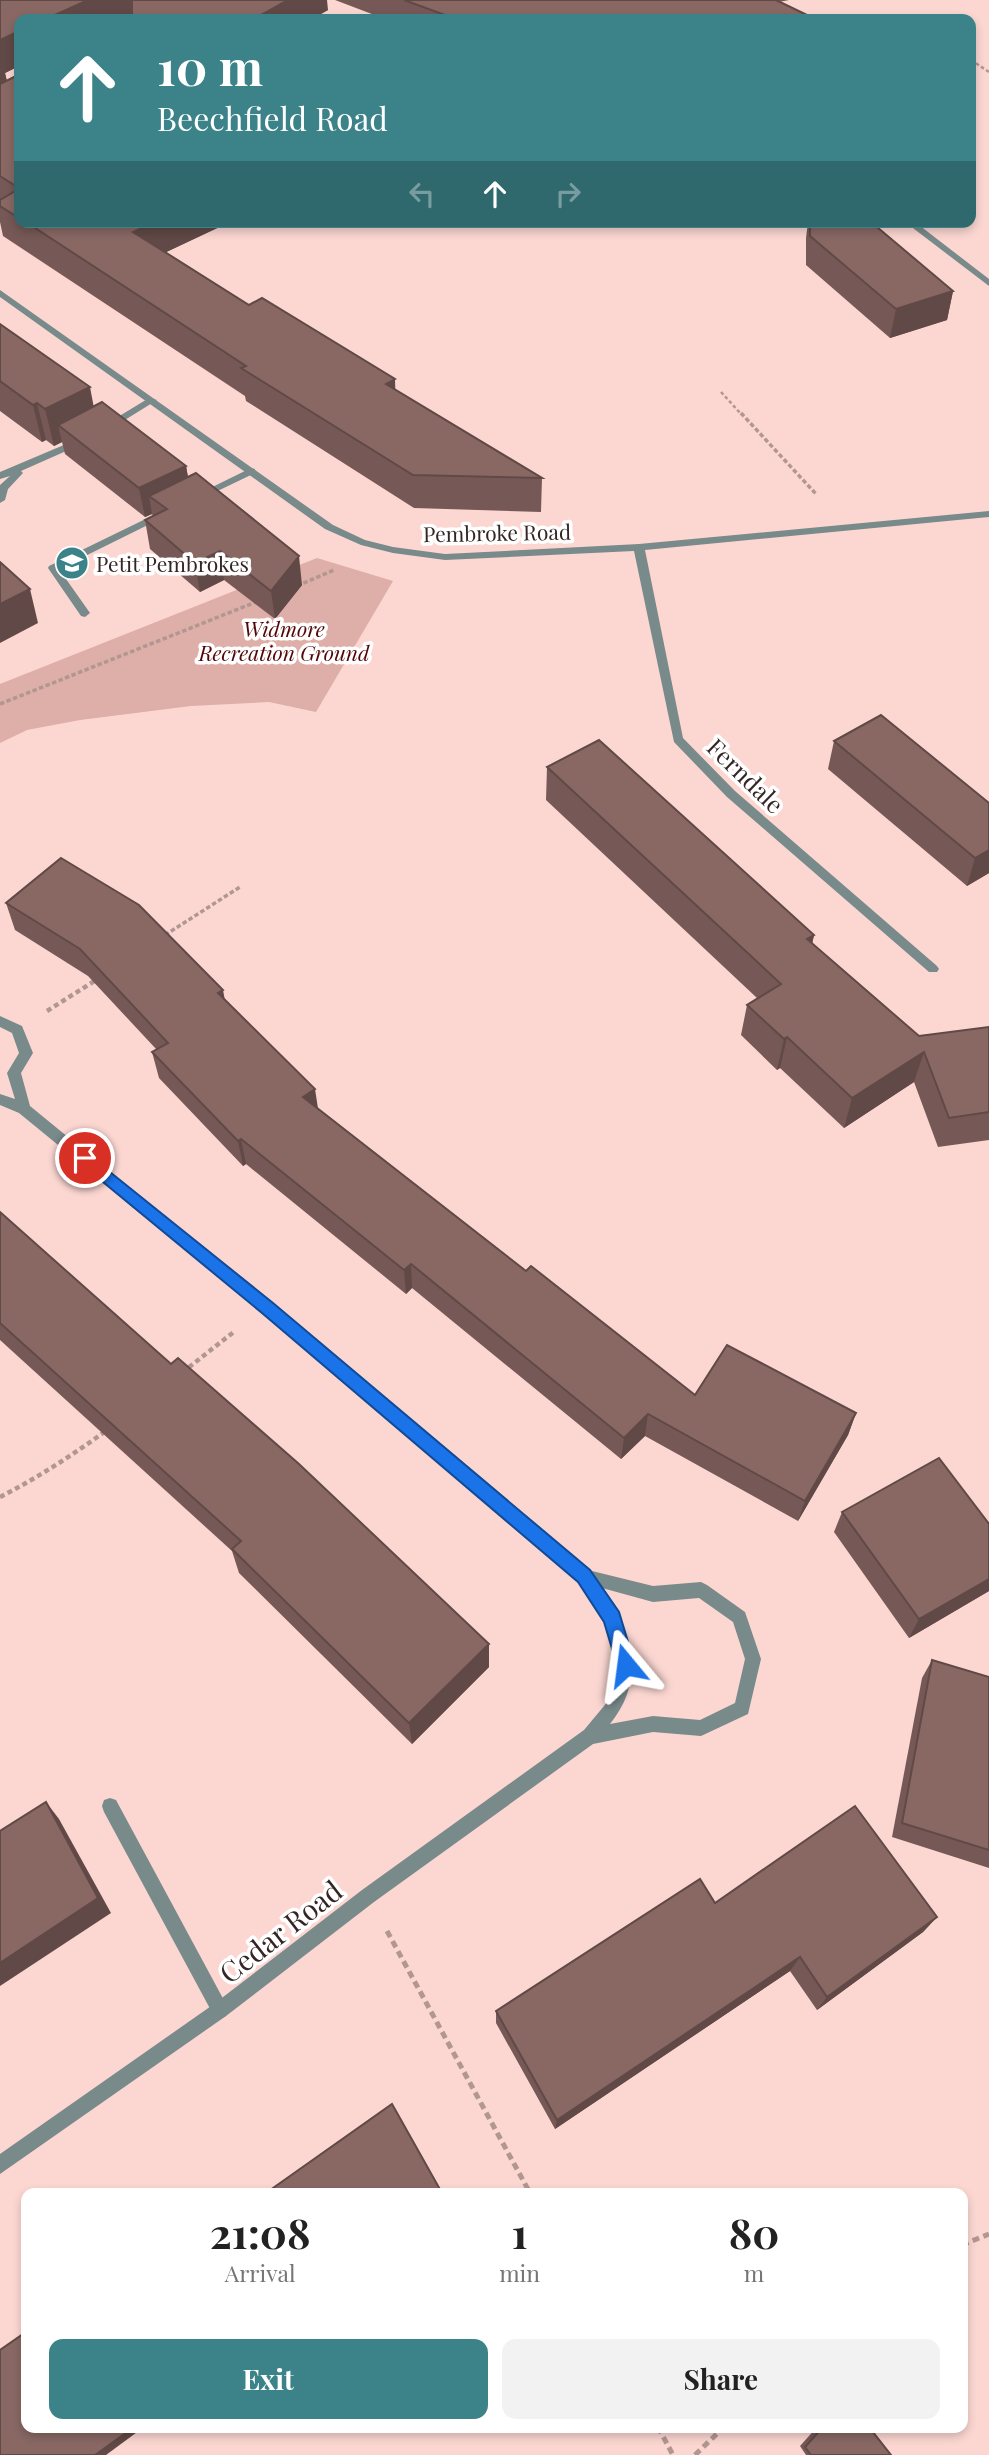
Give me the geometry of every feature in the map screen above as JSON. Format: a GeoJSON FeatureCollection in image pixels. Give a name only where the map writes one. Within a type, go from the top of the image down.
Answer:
{"type":"FeatureCollection","features":[{"type":"Feature","properties":{"kind":"street"},"geometry":{"type":"LineString","coordinates":[[917,228],[989,283]]}},
{"type":"Feature","properties":{"kind":"street","name":"Pembroke Road"},"geometry":{"type":"LineString","coordinates":[[0,293],[329,527],[361,542],[393,550],[446,556],[639,547],[989,514]]}},
{"type":"Feature","properties":{"kind":"street"},"geometry":{"type":"LineString","coordinates":[[100,431],[152,400]]}},
{"type":"Feature","properties":{"kind":"street"},"geometry":{"type":"LineString","coordinates":[[0,476],[24,468],[87,437]]}},
{"type":"Feature","properties":{"kind":"street"},"geometry":{"type":"LineString","coordinates":[[0,500],[3,488],[24,468]]}},
{"type":"Feature","properties":{"kind":"street"},"geometry":{"type":"LineString","coordinates":[[184,503],[251,471]]}},
{"type":"Feature","properties":{"kind":"street"},"geometry":{"type":"LineString","coordinates":[[85,613],[53,568],[172,509]]}},
{"type":"Feature","properties":{"kind":"street","name":"Ferndale"},"geometry":{"type":"LineString","coordinates":[[639,547],[678,739],[731,794],[933,969]]}},
{"type":"Feature","properties":{"kind":"street"},"geometry":{"type":"LineString","coordinates":[[0,1021],[17,1030],[26,1053],[14,1073],[24,1109]]}},
{"type":"Feature","properties":{"kind":"street"},"geometry":{"type":"LineString","coordinates":[[0,1099],[24,1109],[267,1308],[584,1576]]}},
{"type":"Feature","properties":{"kind":"street","name":"Cedar Road"},"geometry":{"type":"LineString","coordinates":[[584,1576],[653,1594],[701,1590],[739,1617],[753,1658],[742,1708],[701,1728],[653,1724],[590,1736]]}},
{"type":"Feature","properties":{"kind":"street","name":"Cedar Road"},"geometry":{"type":"LineString","coordinates":[[0,2165],[220,2010],[368,1896],[590,1736],[616,1704],[626,1665],[612,1618],[584,1576]]}},
{"type":"Feature","properties":{"kind":"street"},"geometry":{"type":"LineString","coordinates":[[110,1806],[220,2010]]}},
{"type":"Feature","properties":{"kind":"path"},"geometry":{"type":"LineString","coordinates":[[721,392],[827,506],[830,529]]}},
{"type":"Feature","properties":{"kind":"path"},"geometry":{"type":"LineString","coordinates":[[295,586],[332,571],[361,542]]}},
{"type":"Feature","properties":{"kind":"path"},"geometry":{"type":"LineString","coordinates":[[0,704],[258,601]]}},
{"type":"Feature","properties":{"kind":"path"},"geometry":{"type":"LineString","coordinates":[[158,940],[240,887]]}},
{"type":"Feature","properties":{"kind":"path"},"geometry":{"type":"LineString","coordinates":[[17,1030],[99,978]]}},
{"type":"Feature","properties":{"kind":"path"},"geometry":{"type":"LineString","coordinates":[[0,1497],[33,1480],[88,1445],[199,1357],[267,1308]]}},
{"type":"Feature","properties":{"kind":"path"},"geometry":{"type":"LineString","coordinates":[[368,1896],[527,2188]]}},
{"type":"Feature","properties":{"kind":"path"},"geometry":{"type":"LineString","coordinates":[[968,2243],[989,2234]]}},
{"type":"Feature","properties":{"kind":"path"},"geometry":{"type":"LineString","coordinates":[[661,2433],[673,2455]]}},
{"type":"Feature","properties":{"kind":"path"},"geometry":{"type":"LineString","coordinates":[[695,2455],[718,2433]]}},
{"type":"Feature","properties":{"kind":"green space","name":"Widmore Recreation Ground"},"geometry":{"type":"Polygon","coordinates":[[[317,558],[393,581],[316,712],[269,702],[191,706],[80,720],[27,730],[0,743],[0,684],[317,558]]]}},
{"type":"Feature","properties":{"kind":"building"},"geometry":{"type":"Polygon","coordinates":[[[0,0],[88,0],[57,14],[14,14],[14,33],[0,40],[0,0]]]}},
{"type":"Feature","properties":{"kind":"building"},"geometry":{"type":"Polygon","coordinates":[[[132,0],[288,0],[263,14],[132,14],[132,0]]]}},
{"type":"Feature","properties":{"kind":"building"},"geometry":{"type":"Polygon","coordinates":[[[404,0],[776,0],[804,14],[442,14],[404,0]]]}},
{"type":"Feature","properties":{"kind":"building"},"geometry":{"type":"Polygon","coordinates":[[[14,77],[14,185],[0,176],[0,84],[14,77]]]}},
{"type":"Feature","properties":{"kind":"building"},"geometry":{"type":"Polygon","coordinates":[[[14,192],[14,215],[0,206],[0,200],[14,192]]]}},
{"type":"Feature","properties":{"kind":"building"},"geometry":{"type":"Polygon","coordinates":[[[35,228],[141,228],[133,232],[249,305],[262,298],[395,379],[386,384],[542,478],[413,475],[241,368],[246,366],[35,228]]]}},
{"type":"Feature","properties":{"kind":"building"},"geometry":{"type":"Polygon","coordinates":[[[810,228],[878,228],[953,291],[896,309],[810,236],[810,228]]]}},
{"type":"Feature","properties":{"kind":"building"},"geometry":{"type":"Polygon","coordinates":[[[0,324],[90,387],[45,409],[37,403],[33,405],[0,381],[0,324]]]}},
{"type":"Feature","properties":{"kind":"building"},"geometry":{"type":"Polygon","coordinates":[[[102,402],[186,466],[139,488],[58,425],[102,402]]]}},
{"type":"Feature","properties":{"kind":"building"},"geometry":{"type":"Polygon","coordinates":[[[196,473],[299,556],[271,591],[220,551],[195,563],[145,520],[167,509],[149,496],[196,473]]]}},
{"type":"Feature","properties":{"kind":"building"},"geometry":{"type":"Polygon","coordinates":[[[0,562],[30,589],[0,604],[0,562]]]}},
{"type":"Feature","properties":{"kind":"building"},"geometry":{"type":"Polygon","coordinates":[[[881,715],[989,803],[989,850],[975,858],[834,741],[881,715]]]}},
{"type":"Feature","properties":{"kind":"building"},"geometry":{"type":"Polygon","coordinates":[[[599,740],[814,935],[807,939],[919,1036],[989,1027],[989,1112],[949,1118],[924,1052],[852,1098],[787,1037],[784,1039],[747,1005],[781,984],[547,767],[599,740]]]}},
{"type":"Feature","properties":{"kind":"building"},"geometry":{"type":"Polygon","coordinates":[[[61,858],[139,905],[223,990],[218,993],[315,1089],[303,1097],[526,1271],[531,1266],[695,1395],[727,1345],[856,1413],[805,1501],[648,1414],[624,1438],[411,1264],[404,1270],[241,1139],[238,1141],[152,1052],[168,1043],[80,949],[6,903],[61,858]]]}},
{"type":"Feature","properties":{"kind":"building"},"geometry":{"type":"Polygon","coordinates":[[[0,1212],[171,1364],[178,1358],[299,1464],[489,1644],[409,1723],[232,1549],[241,1541],[0,1323],[0,1212]]]}},
{"type":"Feature","properties":{"kind":"building"},"geometry":{"type":"Polygon","coordinates":[[[939,1458],[989,1524],[989,1579],[919,1619],[842,1512],[939,1458]]]}},
{"type":"Feature","properties":{"kind":"building"},"geometry":{"type":"Polygon","coordinates":[[[932,1660],[989,1677],[989,1850],[902,1823],[932,1660]]]}},
{"type":"Feature","properties":{"kind":"building"},"geometry":{"type":"Polygon","coordinates":[[[46,1802],[98,1898],[0,1963],[0,1831],[46,1802]]]}},
{"type":"Feature","properties":{"kind":"building"},"geometry":{"type":"Polygon","coordinates":[[[855,1806],[937,1917],[827,1997],[800,1957],[557,2120],[496,2011],[700,1879],[715,1903],[855,1806]]]}},
{"type":"Feature","properties":{"kind":"building"},"geometry":{"type":"Polygon","coordinates":[[[392,2104],[439,2188],[273,2188],[392,2104]]]}},
{"type":"Feature","properties":{"kind":"building"},"geometry":{"type":"Polygon","coordinates":[[[21,2335],[21,2433],[126,2433],[95,2455],[0,2455],[0,2350],[21,2335]]]}},
{"type":"Feature","properties":{"kind":"building"},"geometry":{"type":"Polygon","coordinates":[[[818,2433],[874,2433],[891,2455],[811,2455],[805,2447],[818,2433]]]}},
{"type":"Feature","properties":{"kind":"place","name":"Petit Pembrokes"},"geometry":{"type":"Point","coordinates":[72,563]}},
{"type":"Feature","properties":{"kind":"route"},"geometry":{"type":"LineString","coordinates":[[85,1158],[584,1576],[612,1618],[626,1665]]}}]}
